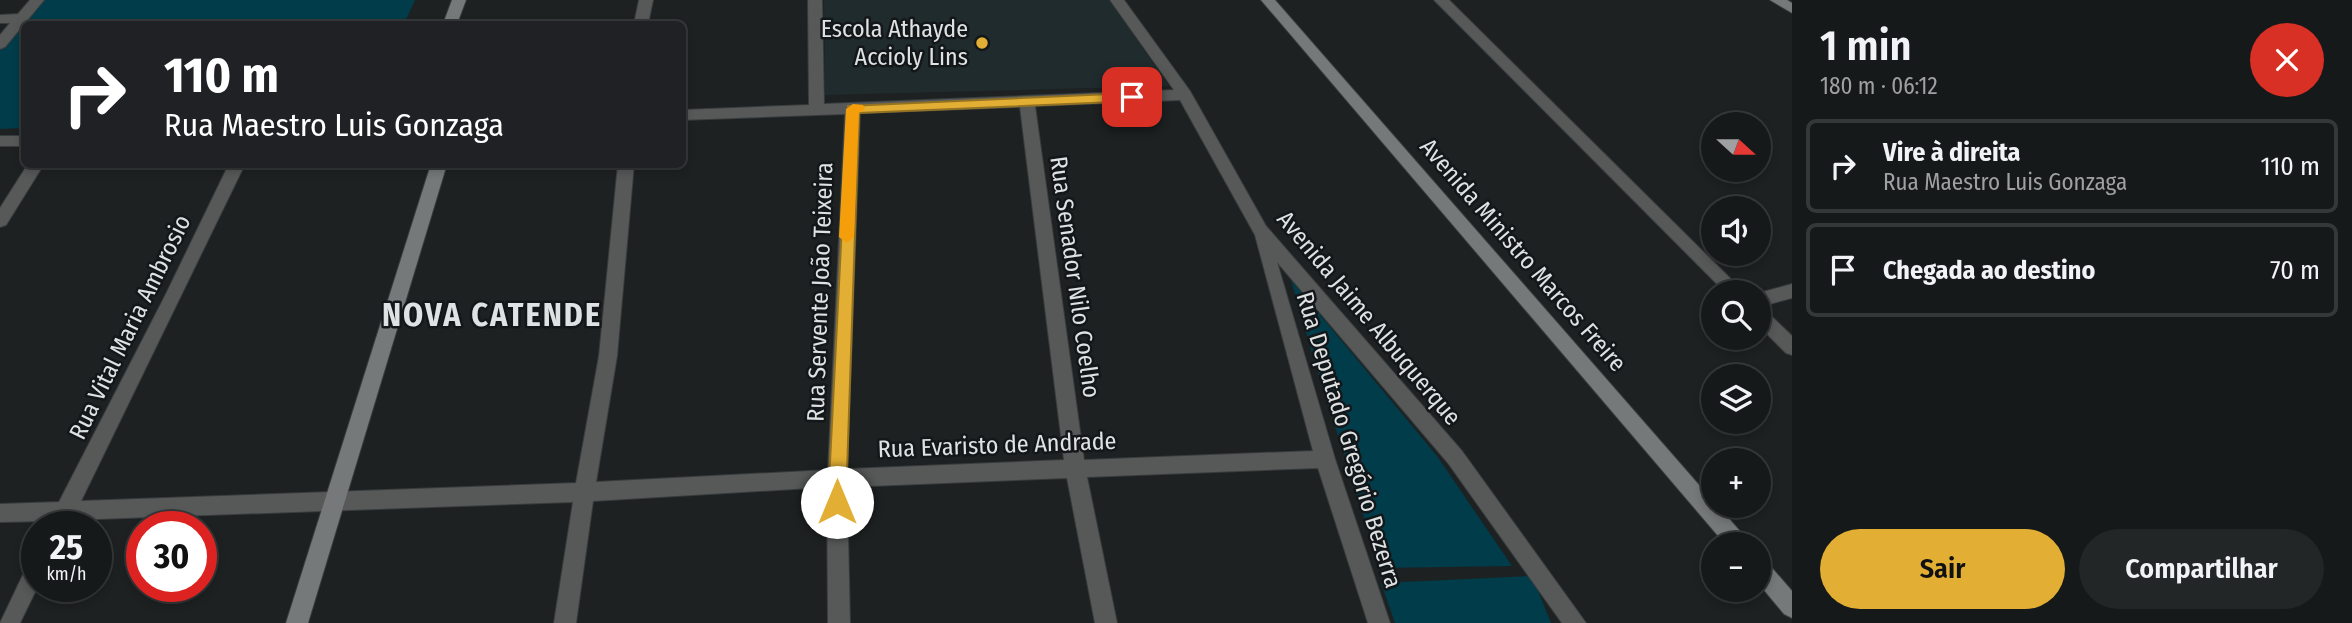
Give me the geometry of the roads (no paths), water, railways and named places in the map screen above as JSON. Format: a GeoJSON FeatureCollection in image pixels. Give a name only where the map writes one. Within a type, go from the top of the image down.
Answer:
{"type":"FeatureCollection","features":[{"type":"Feature","properties":{"kind":"street"},"geometry":{"type":"LineString","coordinates":[[0,44],[37,0]]}},
{"type":"Feature","properties":{"kind":"street"},"geometry":{"type":"LineString","coordinates":[[451,21],[459,0]]}},
{"type":"Feature","properties":{"kind":"street"},"geometry":{"type":"LineString","coordinates":[[642,21],[646,0]]}},
{"type":"Feature","properties":{"kind":"street"},"geometry":{"type":"LineString","coordinates":[[815,0],[817,110]]}},
{"type":"Feature","properties":{"kind":"street","name":"Avenida Jaime Albuquerque"},"geometry":{"type":"LineString","coordinates":[[1117,0],[1185,95],[1261,230],[1455,457],[1575,623]]}},
{"type":"Feature","properties":{"kind":"street","name":"Avenida Ministro Marcos Freire"},"geometry":{"type":"LineString","coordinates":[[1268,0],[1728,532]]}},
{"type":"Feature","properties":{"kind":"street"},"geometry":{"type":"LineString","coordinates":[[1441,0],[1724,280]]}},
{"type":"Feature","properties":{"kind":"street"},"geometry":{"type":"LineString","coordinates":[[1777,0],[1792,9]]}},
{"type":"Feature","properties":{"kind":"street"},"geometry":{"type":"LineString","coordinates":[[0,19],[22,18]]}},
{"type":"Feature","properties":{"kind":"street"},"geometry":{"type":"LineString","coordinates":[[686,115],[1185,95]]}},
{"type":"Feature","properties":{"kind":"street","name":"Rua Senador Nilo Coelho"},"geometry":{"type":"LineString","coordinates":[[1027,103],[1075,468],[1106,623]]}},
{"type":"Feature","properties":{"kind":"street","name":"Rua Servente João Teixeira"},"geometry":{"type":"LineString","coordinates":[[839,623],[836,478],[853,109]]}},
{"type":"Feature","properties":{"kind":"street"},"geometry":{"type":"LineString","coordinates":[[0,141],[21,141]]}},
{"type":"Feature","properties":{"kind":"street"},"geometry":{"type":"LineString","coordinates":[[0,221],[33,168]]}},
{"type":"Feature","properties":{"kind":"street","name":"Rua Vital Maria Ambrosio"},"geometry":{"type":"LineString","coordinates":[[65,511],[174,296],[235,168]]}},
{"type":"Feature","properties":{"kind":"street"},"geometry":{"type":"LineString","coordinates":[[297,623],[438,168]]}},
{"type":"Feature","properties":{"kind":"street"},"geometry":{"type":"LineString","coordinates":[[565,623],[608,356],[626,168]]}},
{"type":"Feature","properties":{"kind":"street","name":"Rua Deputado Gregório Bezerra"},"geometry":{"type":"LineString","coordinates":[[1261,230],[1325,459],[1379,623]]}},
{"type":"Feature","properties":{"kind":"street"},"geometry":{"type":"LineString","coordinates":[[1771,297],[1792,291]]}},
{"type":"Feature","properties":{"kind":"street"},"geometry":{"type":"LineString","coordinates":[[1771,327],[1792,348]]}},
{"type":"Feature","properties":{"kind":"street","name":"Rua Evaristo de Andrade"},"geometry":{"type":"LineString","coordinates":[[112,515],[335,500],[584,492],[836,478],[1325,459]]}},
{"type":"Feature","properties":{"kind":"street","name":"Rua Evaristo de Andrade"},"geometry":{"type":"LineString","coordinates":[[0,513],[21,515]]}},
{"type":"Feature","properties":{"kind":"street"},"geometry":{"type":"LineString","coordinates":[[1771,582],[1792,607]]}},
{"type":"Feature","properties":{"kind":"street"},"geometry":{"type":"LineString","coordinates":[[9,623],[21,599]]}},
{"type":"Feature","properties":{"kind":"place","name":"Escola Athayde Accioly Lins"},"geometry":{"type":"Point","coordinates":[982,43]}},
{"type":"Feature","properties":{"kind":"district","name":"NOVA CATENDE"},"geometry":{"type":"Point","coordinates":[492,315]}}]}
